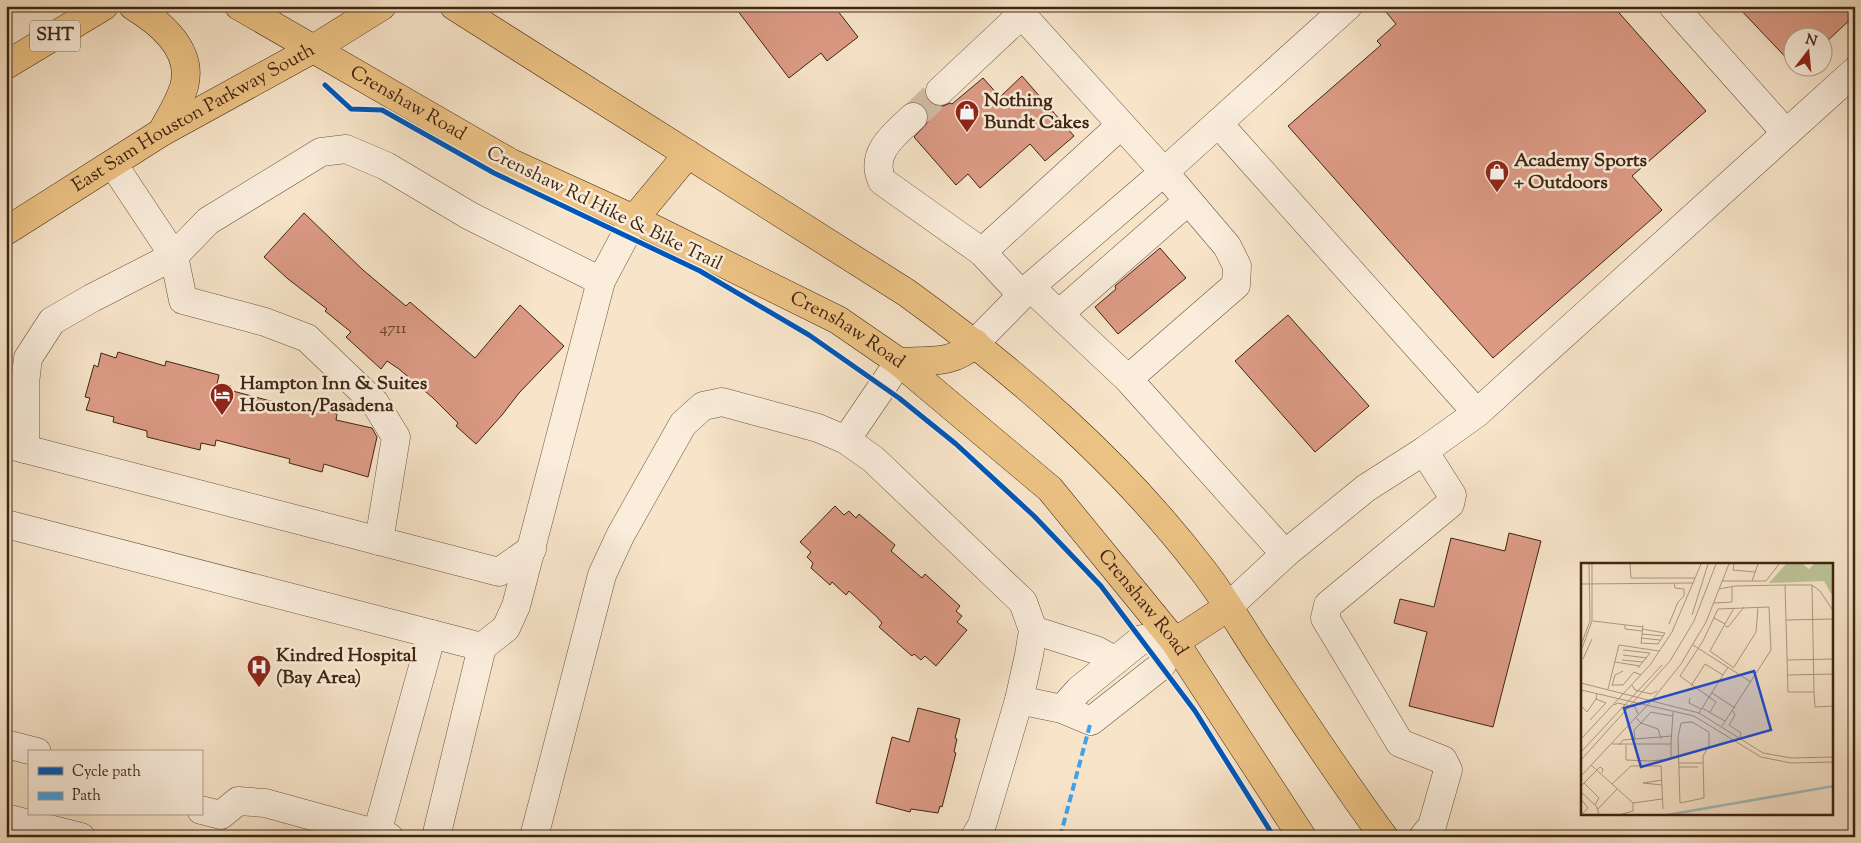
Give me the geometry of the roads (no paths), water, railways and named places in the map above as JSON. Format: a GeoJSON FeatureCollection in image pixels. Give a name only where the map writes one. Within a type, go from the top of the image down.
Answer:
{"type":"FeatureCollection","features":[{"type":"Feature","properties":{"kind":"main road","name":"SHT"},"geometry":{"type":"LineString","coordinates":[[6,65],[104,6]]}},
{"type":"Feature","properties":{"kind":"main road"},"geometry":{"type":"LineString","coordinates":[[133,6],[148,15],[176,42],[187,69],[184,87],[162,132]]}},
{"type":"Feature","properties":{"kind":"main road","name":"Crenshaw Road"},"geometry":{"type":"LineString","coordinates":[[239,6],[512,163],[634,219],[838,320],[899,362],[1050,489],[1175,642],[1302,837]]}},
{"type":"Feature","properties":{"kind":"main road","name":"East Sam Houston Parkway South"},"geometry":{"type":"LineString","coordinates":[[6,232],[162,132],[313,49],[382,6]]}},
{"type":"Feature","properties":{"kind":"main road"},"geometry":{"type":"LineString","coordinates":[[454,6],[907,293],[975,343],[1065,419],[1142,498],[1202,568],[1341,778],[1384,837]]}},
{"type":"Feature","properties":{"kind":"main road"},"geometry":{"type":"LineString","coordinates":[[634,219],[688,154]]}},
{"type":"Feature","properties":{"kind":"main road"},"geometry":{"type":"LineString","coordinates":[[899,362],[954,358],[966,352],[975,343]]}},
{"type":"Feature","properties":{"kind":"main road"},"geometry":{"type":"LineString","coordinates":[[1175,642],[1228,607]]}},
{"type":"Feature","properties":{"kind":"lane"},"geometry":{"type":"LineString","coordinates":[[975,343],[1026,291],[1164,172],[1348,6]]}},
{"type":"Feature","properties":{"kind":"lane"},"geometry":{"type":"LineString","coordinates":[[1672,6],[1786,133]]}},
{"type":"Feature","properties":{"kind":"lane"},"geometry":{"type":"LineString","coordinates":[[940,92],[1018,11],[1164,172],[1227,246],[1237,266],[1236,285],[1128,378]]}},
{"type":"Feature","properties":{"kind":"lane"},"geometry":{"type":"LineString","coordinates":[[1228,607],[1285,554],[1366,488],[1424,451],[1477,413],[1855,71]]}},
{"type":"Feature","properties":{"kind":"lane"},"geometry":{"type":"LineString","coordinates":[[913,117],[883,147],[877,171],[882,181],[982,252],[1026,291],[1059,314],[1128,378],[1285,554]]}},
{"type":"Feature","properties":{"kind":"lane"},"geometry":{"type":"LineString","coordinates":[[1218,123],[1477,413]]}},
{"type":"Feature","properties":{"kind":"lane"},"geometry":{"type":"LineString","coordinates":[[982,252],[1121,125]]}},
{"type":"Feature","properties":{"kind":"lane"},"geometry":{"type":"LineString","coordinates":[[532,549],[499,572],[16,446],[28,358],[52,321],[174,256],[208,220],[321,152],[346,149],[386,166],[470,216],[601,281]]}},
{"type":"Feature","properties":{"kind":"lane"},"geometry":{"type":"LineString","coordinates":[[113,164],[174,256],[183,300],[265,322],[307,338],[375,403],[396,437],[379,541]]}},
{"type":"Feature","properties":{"kind":"lane"},"geometry":{"type":"LineString","coordinates":[[1059,314],[1188,201]]}},
{"type":"Feature","properties":{"kind":"lane"},"geometry":{"type":"LineString","coordinates":[[436,837],[482,647],[506,628],[516,606],[601,281],[634,219]]}},
{"type":"Feature","properties":{"kind":"lane"},"geometry":{"type":"LineString","coordinates":[[846,440],[899,362]]}},
{"type":"Feature","properties":{"kind":"lane"},"geometry":{"type":"LineString","coordinates":[[534,837],[602,575],[620,536],[683,424],[703,406],[722,402],[818,428],[846,440],[873,459],[1023,602],[1033,630],[1019,700],[982,825],[975,837]]}},
{"type":"Feature","properties":{"kind":"lane"},"geometry":{"type":"LineString","coordinates":[[1423,837],[1432,826],[1448,770],[1443,760],[1400,743],[1325,618],[1328,606],[1450,504],[1452,495],[1424,451]]}},
{"type":"Feature","properties":{"kind":"lane"},"geometry":{"type":"LineString","coordinates":[[6,524],[482,647]]}},
{"type":"Feature","properties":{"kind":"lane"},"geometry":{"type":"LineString","coordinates":[[1033,630],[1096,650],[1114,660]]}},
{"type":"Feature","properties":{"kind":"lane"},"geometry":{"type":"LineString","coordinates":[[202,810],[221,815],[238,801],[265,803],[383,835],[432,634]]}},
{"type":"Feature","properties":{"kind":"lane"},"geometry":{"type":"LineString","coordinates":[[1019,700],[1062,709],[1091,721],[1161,666],[1175,642],[1142,639],[1079,690],[1062,709]]}},
{"type":"Feature","properties":{"kind":"lane"},"geometry":{"type":"LineString","coordinates":[[6,744],[29,750]]}},
{"type":"Feature","properties":{"kind":"lane"},"geometry":{"type":"LineString","coordinates":[[6,818],[81,837]]}},
{"type":"Feature","properties":{"kind":"tunnel"},"geometry":{"type":"LineString","coordinates":[[913,117],[940,91]]}},
{"type":"Feature","properties":{"kind":"place","name":"Nothing Bundt Cakes"},"geometry":{"type":"Point","coordinates":[967,133]}},
{"type":"Feature","properties":{"kind":"place","name":"Academy Sports + Outdoors"},"geometry":{"type":"Point","coordinates":[1497,193]}},
{"type":"Feature","properties":{"kind":"place","name":"Hampton Inn & Suites Houston/Pasadena"},"geometry":{"type":"Point","coordinates":[222,416]}},
{"type":"Feature","properties":{"kind":"place","name":"Kindred Hospital (Bay Area)"},"geometry":{"type":"Point","coordinates":[259,688]}}]}
